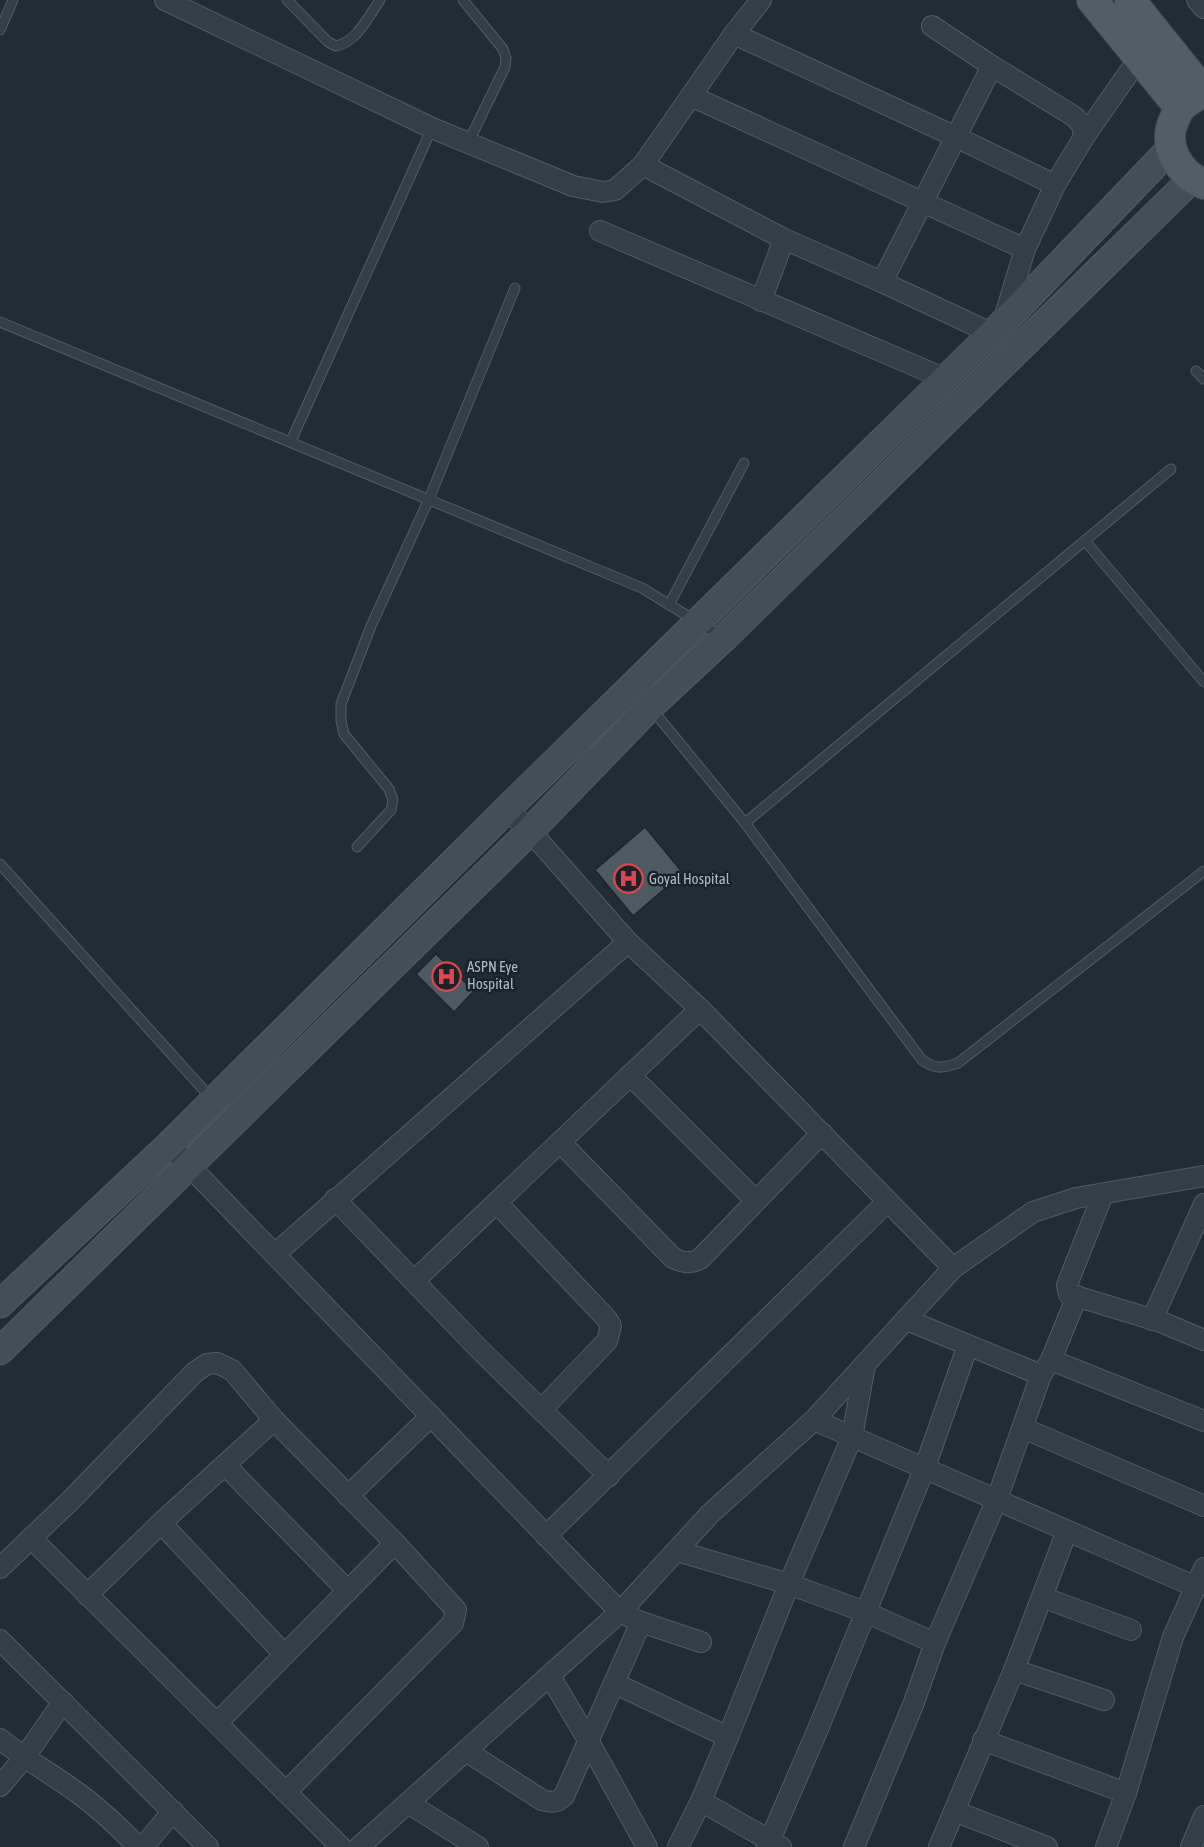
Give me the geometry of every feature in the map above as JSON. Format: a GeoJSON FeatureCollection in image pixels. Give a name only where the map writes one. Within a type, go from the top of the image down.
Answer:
{"type":"FeatureCollection","features":[{"type":"Feature","properties":{"kind":"main road"},"geometry":{"type":"LineString","coordinates":[[1092,0],[1139,58],[1196,97]]}},
{"type":"Feature","properties":{"kind":"main road"},"geometry":{"type":"LineString","coordinates":[[1130,0],[1196,97]]}},
{"type":"Feature","properties":{"kind":"main road"},"geometry":{"type":"LineString","coordinates":[[0,1351],[530,831],[650,706],[724,638],[881,484],[1198,181],[1179,166],[1171,148],[1171,127],[1196,97]]}},
{"type":"Feature","properties":{"kind":"main road"},"geometry":{"type":"LineString","coordinates":[[0,1305],[169,1145],[507,809],[860,464],[998,327],[1171,148]]}},
{"type":"Feature","properties":{"kind":"main road"},"geometry":{"type":"LineString","coordinates":[[860,464],[881,484]]}},
{"type":"Feature","properties":{"kind":"street"},"geometry":{"type":"LineString","coordinates":[[165,0],[432,128],[573,186],[603,192],[615,190],[643,165],[734,34],[761,0]]}},
{"type":"Feature","properties":{"kind":"street"},"geometry":{"type":"LineString","coordinates":[[1197,0],[1204,8]]}},
{"type":"Feature","properties":{"kind":"street"},"geometry":{"type":"LineString","coordinates":[[932,26],[1075,117],[1082,125],[1084,137]]}},
{"type":"Feature","properties":{"kind":"street"},"geometry":{"type":"LineString","coordinates":[[734,34],[1054,185]]}},
{"type":"Feature","properties":{"kind":"street"},"geometry":{"type":"LineString","coordinates":[[643,165],[784,239],[882,282],[998,327],[1025,249],[1054,185],[1139,58]]}},
{"type":"Feature","properties":{"kind":"street"},"geometry":{"type":"LineString","coordinates":[[882,282],[992,66]]}},
{"type":"Feature","properties":{"kind":"street"},"geometry":{"type":"LineString","coordinates":[[691,96],[1025,249]]}},
{"type":"Feature","properties":{"kind":"street"},"geometry":{"type":"LineString","coordinates":[[600,231],[946,379]]}},
{"type":"Feature","properties":{"kind":"street"},"geometry":{"type":"LineString","coordinates":[[761,301],[784,239]]}},
{"type":"Feature","properties":{"kind":"street"},"geometry":{"type":"LineString","coordinates":[[507,809],[530,831],[628,942],[700,1009],[953,1268]]}},
{"type":"Feature","properties":{"kind":"street"},"geometry":{"type":"LineString","coordinates":[[275,1254],[335,1198],[628,942]]}},
{"type":"Feature","properties":{"kind":"street"},"geometry":{"type":"LineString","coordinates":[[414,1281],[700,1009]]}},
{"type":"Feature","properties":{"kind":"street"},"geometry":{"type":"LineString","coordinates":[[630,1075],[756,1201]]}},
{"type":"Feature","properties":{"kind":"street"},"geometry":{"type":"LineString","coordinates":[[560,1142],[673,1258],[684,1263],[691,1263],[700,1259],[822,1133]]}},
{"type":"Feature","properties":{"kind":"street"},"geometry":{"type":"LineString","coordinates":[[169,1145],[620,1612],[641,1622],[701,1642]]}},
{"type":"Feature","properties":{"kind":"street"},"geometry":{"type":"LineString","coordinates":[[359,1847],[620,1612],[710,1514],[814,1420],[953,1268],[1009,1227],[1033,1212],[1076,1198],[1196,1178],[1204,1202],[1152,1320]]}},
{"type":"Feature","properties":{"kind":"street"},"geometry":{"type":"LineString","coordinates":[[1103,1194],[1067,1286],[1069,1293],[1204,1340]]}},
{"type":"Feature","properties":{"kind":"street"},"geometry":{"type":"LineString","coordinates":[[335,1198],[541,1410],[609,1476]]}},
{"type":"Feature","properties":{"kind":"street"},"geometry":{"type":"LineString","coordinates":[[546,1536],[887,1202]]}},
{"type":"Feature","properties":{"kind":"street"},"geometry":{"type":"LineString","coordinates":[[497,1203],[600,1311],[611,1326],[607,1341],[541,1410]]}},
{"type":"Feature","properties":{"kind":"street"},"geometry":{"type":"LineString","coordinates":[[854,1847],[913,1705],[935,1643],[997,1499],[1046,1368],[1077,1296]]}},
{"type":"Feature","properties":{"kind":"street"},"geometry":{"type":"LineString","coordinates":[[0,1305],[22,1329]]}},
{"type":"Feature","properties":{"kind":"street"},"geometry":{"type":"LineString","coordinates":[[906,1320],[968,1345],[1046,1368],[1204,1421]]}},
{"type":"Feature","properties":{"kind":"street"},"geometry":{"type":"LineString","coordinates":[[701,1801],[773,1845],[924,1467],[968,1345]]}},
{"type":"Feature","properties":{"kind":"street"},"geometry":{"type":"LineString","coordinates":[[0,1568],[195,1372],[207,1364],[217,1363],[232,1370],[274,1420],[395,1543],[456,1610],[453,1623],[286,1792]]}},
{"type":"Feature","properties":{"kind":"street"},"geometry":{"type":"LineString","coordinates":[[678,1847],[701,1801],[789,1584],[852,1437],[865,1365]]}},
{"type":"Feature","properties":{"kind":"street"},"geometry":{"type":"LineString","coordinates":[[348,1496],[431,1416]]}},
{"type":"Feature","properties":{"kind":"street"},"geometry":{"type":"LineString","coordinates":[[87,1595],[161,1523],[274,1420]]}},
{"type":"Feature","properties":{"kind":"street"},"geometry":{"type":"LineString","coordinates":[[814,1420],[1196,1587]]}},
{"type":"Feature","properties":{"kind":"street"},"geometry":{"type":"LineString","coordinates":[[1023,1428],[1204,1506]]}},
{"type":"Feature","properties":{"kind":"street"},"geometry":{"type":"LineString","coordinates":[[225,1465],[348,1591]]}},
{"type":"Feature","properties":{"kind":"street"},"geometry":{"type":"LineString","coordinates":[[161,1523],[284,1654]]}},
{"type":"Feature","properties":{"kind":"street"},"geometry":{"type":"LineString","coordinates":[[939,1847],[1014,1670],[1067,1531]]}},
{"type":"Feature","properties":{"kind":"street"},"geometry":{"type":"LineString","coordinates":[[32,1538],[341,1847]]}},
{"type":"Feature","properties":{"kind":"street"},"geometry":{"type":"LineString","coordinates":[[217,1723],[395,1543]]}},
{"type":"Feature","properties":{"kind":"street"},"geometry":{"type":"LineString","coordinates":[[677,1551],[789,1584],[865,1612],[935,1643]]}},
{"type":"Feature","properties":{"kind":"street"},"geometry":{"type":"LineString","coordinates":[[1106,1847],[1126,1793],[1173,1637],[1204,1568]]}},
{"type":"Feature","properties":{"kind":"street"},"geometry":{"type":"LineString","coordinates":[[1042,1597],[1131,1630]]}},
{"type":"Feature","properties":{"kind":"street"},"geometry":{"type":"LineString","coordinates":[[466,1751],[542,1800],[558,1802],[564,1796],[641,1622]]}},
{"type":"Feature","properties":{"kind":"street"},"geometry":{"type":"LineString","coordinates":[[0,1640],[208,1847]]}},
{"type":"Feature","properties":{"kind":"street"},"geometry":{"type":"LineString","coordinates":[[1014,1670],[1104,1700]]}},
{"type":"Feature","properties":{"kind":"street"},"geometry":{"type":"LineString","coordinates":[[550,1676],[588,1740],[638,1842]]}},
{"type":"Feature","properties":{"kind":"street"},"geometry":{"type":"LineString","coordinates":[[614,1683],[728,1737]]}},
{"type":"Feature","properties":{"kind":"street"},"geometry":{"type":"LineString","coordinates":[[0,1786],[24,1758],[63,1702]]}},
{"type":"Feature","properties":{"kind":"street"},"geometry":{"type":"LineString","coordinates":[[0,1739],[110,1818],[138,1847]]}},
{"type":"Feature","properties":{"kind":"street"},"geometry":{"type":"LineString","coordinates":[[983,1740],[1126,1793]]}},
{"type":"Feature","properties":{"kind":"street"},"geometry":{"type":"LineString","coordinates":[[408,1803],[472,1845]]}},
{"type":"Feature","properties":{"kind":"street"},"geometry":{"type":"LineString","coordinates":[[954,1811],[1034,1845]]}},
{"type":"Feature","properties":{"kind":"street"},"geometry":{"type":"LineString","coordinates":[[143,1847],[173,1812]]}},
{"type":"Feature","properties":{"kind":"street"},"geometry":{"type":"LineString","coordinates":[[1191,1847],[1204,1816]]}},
{"type":"Feature","properties":{"kind":"lane"},"geometry":{"type":"LineString","coordinates":[[0,30],[13,0]]}},
{"type":"Feature","properties":{"kind":"lane"},"geometry":{"type":"LineString","coordinates":[[287,0],[328,42],[336,46],[352,38],[380,0]]}},
{"type":"Feature","properties":{"kind":"lane"},"geometry":{"type":"LineString","coordinates":[[463,0],[503,49],[506,58],[505,67],[468,143]]}},
{"type":"Feature","properties":{"kind":"lane"},"geometry":{"type":"LineString","coordinates":[[291,441],[432,128]]}},
{"type":"Feature","properties":{"kind":"lane"},"geometry":{"type":"LineString","coordinates":[[357,847],[391,810],[393,800],[389,789],[344,734],[340,721],[341,704],[371,626],[429,499],[515,288]]}},
{"type":"Feature","properties":{"kind":"lane"},"geometry":{"type":"LineString","coordinates":[[0,322],[642,588],[724,638]]}},
{"type":"Feature","properties":{"kind":"lane"},"geometry":{"type":"LineString","coordinates":[[1196,371],[1204,379]]}},
{"type":"Feature","properties":{"kind":"lane"},"geometry":{"type":"LineString","coordinates":[[669,605],[744,463]]}},
{"type":"Feature","properties":{"kind":"lane"},"geometry":{"type":"LineString","coordinates":[[745,824],[1171,469]]}},
{"type":"Feature","properties":{"kind":"lane"},"geometry":{"type":"LineString","coordinates":[[1086,542],[1204,682]]}},
{"type":"Feature","properties":{"kind":"lane"},"geometry":{"type":"LineString","coordinates":[[650,706],[745,824],[922,1060],[932,1067],[958,1063],[1204,871]]}},
{"type":"Feature","properties":{"kind":"lane"},"geometry":{"type":"LineString","coordinates":[[0,864],[213,1100]]}},
{"type":"Feature","properties":{"kind":"building"},"geometry":{"type":"Polygon","coordinates":[[[645,827],[683,873],[633,916],[595,870],[645,827]]]}},
{"type":"Feature","properties":{"kind":"building"},"geometry":{"type":"Polygon","coordinates":[[[436,954],[474,991],[454,1012],[416,974],[436,954]]]}},
{"type":"Feature","properties":{"kind":"place","name":"Goyal Hospital"},"geometry":{"type":"Point","coordinates":[628,879]}},
{"type":"Feature","properties":{"kind":"place","name":"ASPN Eye Hospital"},"geometry":{"type":"Point","coordinates":[446,976]}}]}
